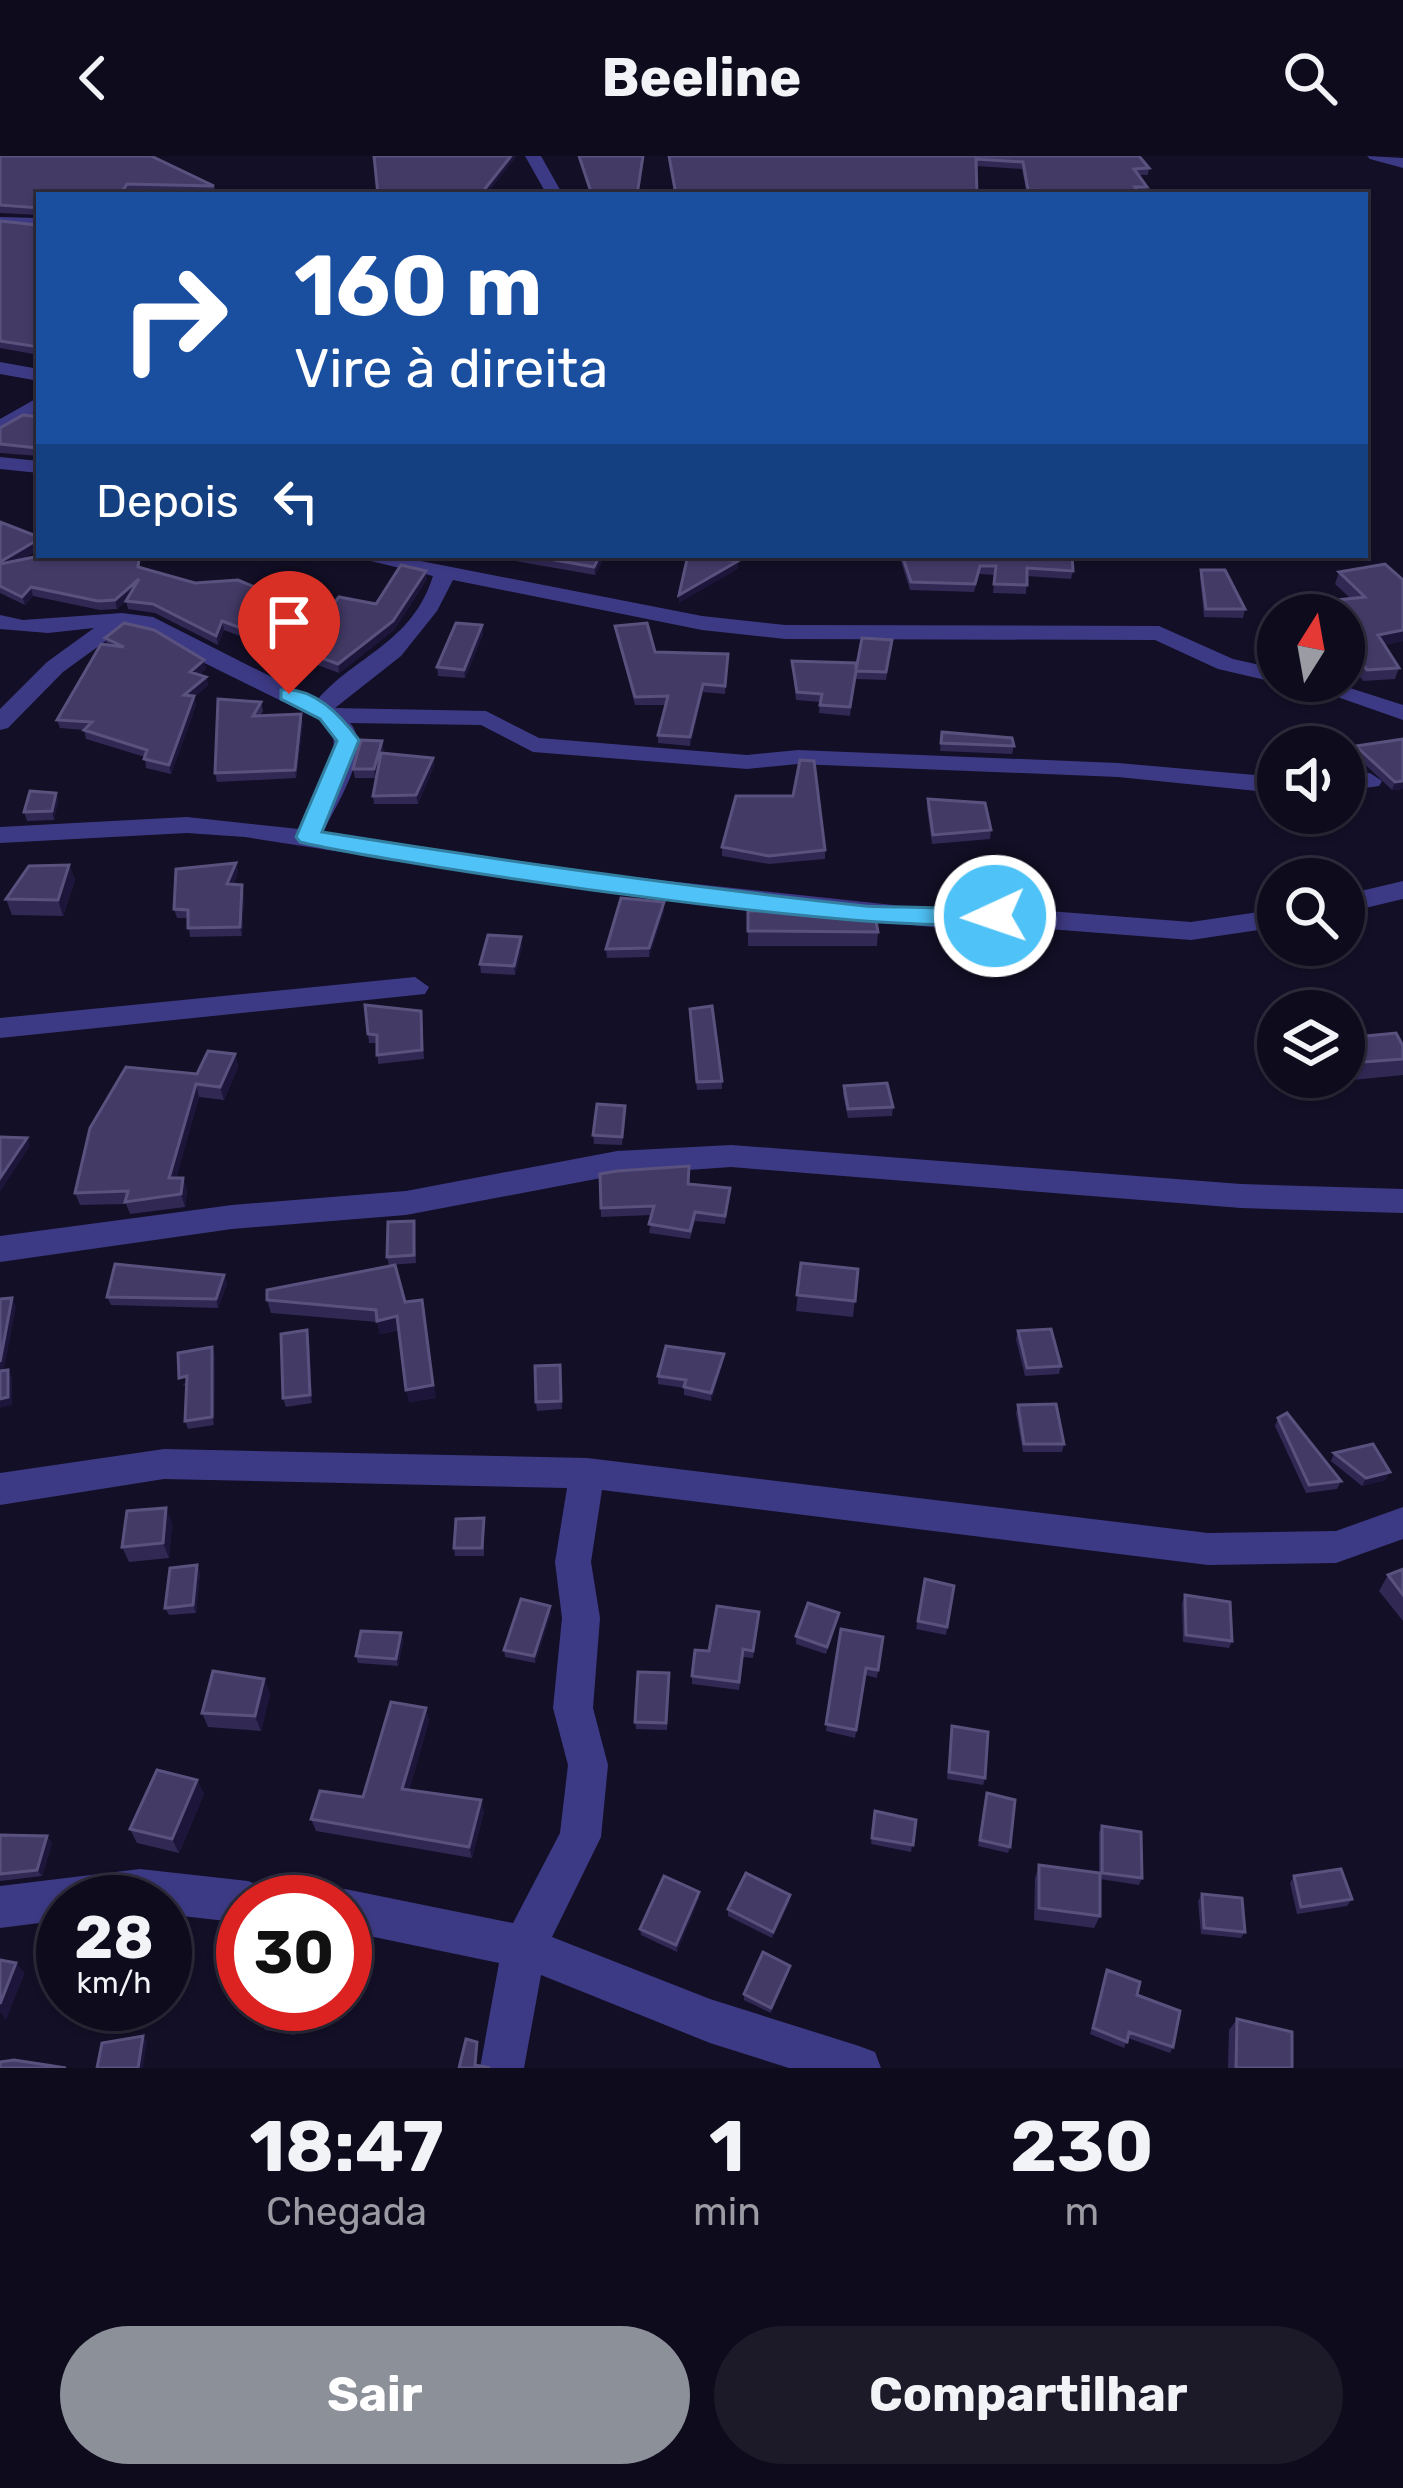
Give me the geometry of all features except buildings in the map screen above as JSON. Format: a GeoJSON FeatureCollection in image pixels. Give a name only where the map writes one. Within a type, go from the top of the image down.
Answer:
{"type":"FeatureCollection","features":[{"type":"Feature","properties":{"kind":"street"},"geometry":{"type":"LineString","coordinates":[[533,156],[553,192]]}},
{"type":"Feature","properties":{"kind":"street"},"geometry":{"type":"LineString","coordinates":[[1375,156],[1403,163]]}},
{"type":"Feature","properties":{"kind":"street"},"geometry":{"type":"LineString","coordinates":[[0,223],[36,223]]}},
{"type":"Feature","properties":{"kind":"street"},"geometry":{"type":"LineString","coordinates":[[0,368],[36,374]]}},
{"type":"Feature","properties":{"kind":"street"},"geometry":{"type":"LineString","coordinates":[[0,427],[36,405]]}},
{"type":"Feature","properties":{"kind":"street"},"geometry":{"type":"LineString","coordinates":[[0,463],[36,467]]}},
{"type":"Feature","properties":{"kind":"street"},"geometry":{"type":"LineString","coordinates":[[371,558],[702,623],[785,632],[1159,633],[1226,664],[1257,671]]}},
{"type":"Feature","properties":{"kind":"street"},"geometry":{"type":"LineString","coordinates":[[324,713],[340,688],[384,660],[435,602],[444,574]]}},
{"type":"Feature","properties":{"kind":"street"},"geometry":{"type":"LineString","coordinates":[[0,723],[56,668],[122,619]]}},
{"type":"Feature","properties":{"kind":"street"},"geometry":{"type":"LineString","coordinates":[[0,622],[31,630],[122,619],[172,630],[186,645],[324,713],[345,730],[346,753],[308,837]]}},
{"type":"Feature","properties":{"kind":"street"},"geometry":{"type":"LineString","coordinates":[[1365,701],[1403,713]]}},
{"type":"Feature","properties":{"kind":"street"},"geometry":{"type":"LineString","coordinates":[[324,713],[486,718],[532,745],[747,762],[798,758],[1118,770],[1257,783]]}},
{"type":"Feature","properties":{"kind":"street"},"geometry":{"type":"LineString","coordinates":[[0,835],[187,825],[308,837],[554,877],[869,914],[949,920],[995,916],[1132,931],[1191,931],[1257,921]]}},
{"type":"Feature","properties":{"kind":"street"},"geometry":{"type":"LineString","coordinates":[[1365,899],[1403,890]]}},
{"type":"Feature","properties":{"kind":"street"},"geometry":{"type":"LineString","coordinates":[[0,1028],[415,987]]}},
{"type":"Feature","properties":{"kind":"street"},"geometry":{"type":"LineString","coordinates":[[0,1249],[232,1217],[406,1203],[616,1163],[731,1156],[1217,1194],[1403,1201]]}},
{"type":"Feature","properties":{"kind":"street"},"geometry":{"type":"LineString","coordinates":[[0,1489],[164,1464],[587,1473],[1208,1550],[1336,1547],[1403,1523]]}},
{"type":"Feature","properties":{"kind":"street"},"geometry":{"type":"LineString","coordinates":[[502,2068],[524,1947],[580,1837],[588,1765],[574,1708],[581,1618],[573,1562],[587,1473]]}},
{"type":"Feature","properties":{"kind":"street"},"geometry":{"type":"LineString","coordinates":[[0,1907],[140,1890],[216,1898]]}},
{"type":"Feature","properties":{"kind":"street"},"geometry":{"type":"LineString","coordinates":[[372,1916],[524,1947],[710,2020],[859,2068]]}},
{"type":"Feature","properties":{"kind":"route"},"geometry":{"type":"LineString","coordinates":[[289,694],[328,715],[345,730],[348,740],[308,837],[554,877],[869,914],[949,920],[995,916]]}}]}
